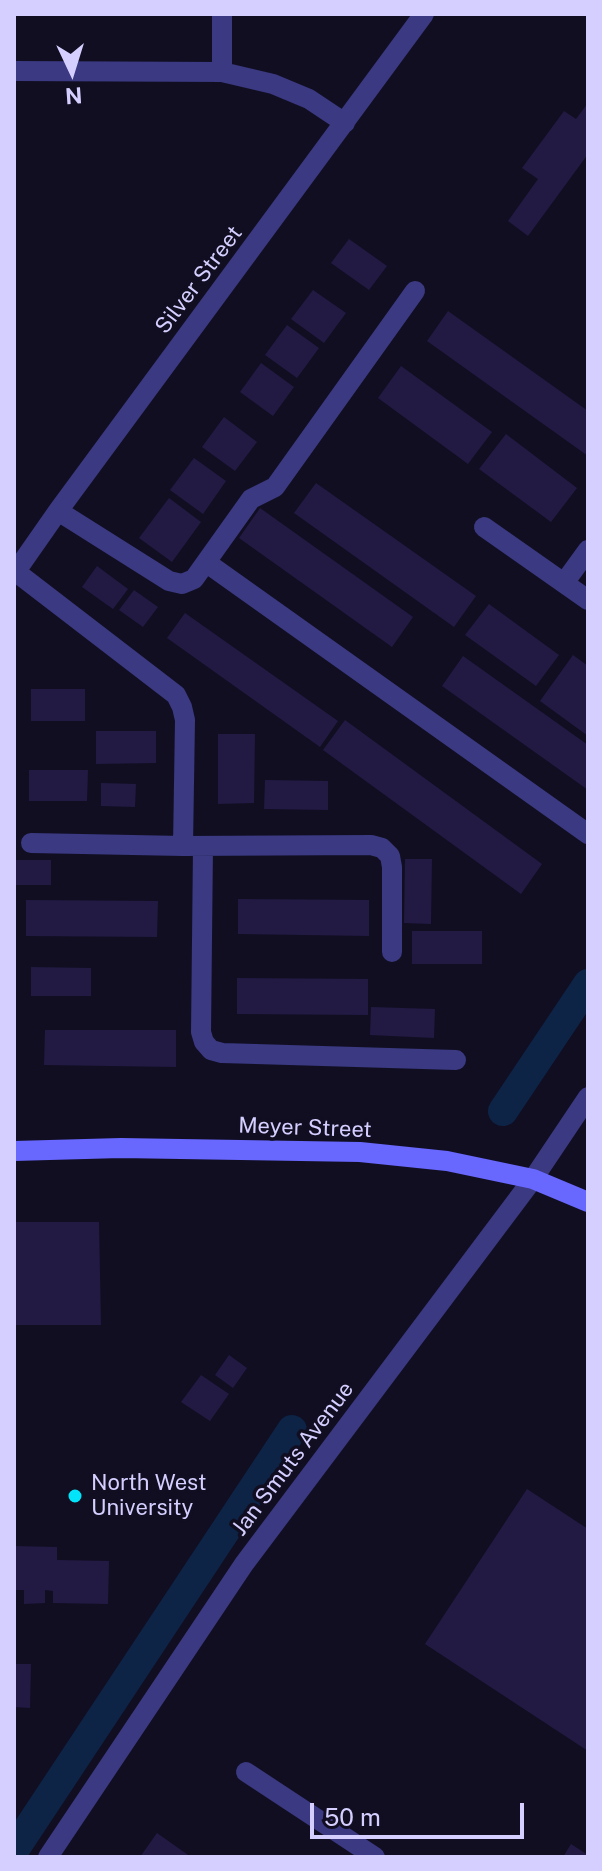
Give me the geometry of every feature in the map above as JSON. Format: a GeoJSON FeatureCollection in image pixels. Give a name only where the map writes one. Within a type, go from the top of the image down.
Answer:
{"type":"FeatureCollection","features":[{"type":"Feature","properties":{"kind":"street"},"geometry":{"type":"LineString","coordinates":[[222,14],[222,72]]}},
{"type":"Feature","properties":{"kind":"street","name":"Silver Street"},"geometry":{"type":"LineString","coordinates":[[15,573],[424,14]]}},
{"type":"Feature","properties":{"kind":"street"},"geometry":{"type":"LineString","coordinates":[[14,71],[222,72],[273,84],[309,99],[345,123]]}},
{"type":"Feature","properties":{"kind":"street"},"geometry":{"type":"LineString","coordinates":[[58,511],[175,584],[194,579],[251,499],[275,487],[415,291]]}},
{"type":"Feature","properties":{"kind":"street"},"geometry":{"type":"LineString","coordinates":[[484,527],[588,600]]}},
{"type":"Feature","properties":{"kind":"street"},"geometry":{"type":"LineString","coordinates":[[564,583],[588,550]]}},
{"type":"Feature","properties":{"kind":"street"},"geometry":{"type":"LineString","coordinates":[[207,563],[588,834]]}},
{"type":"Feature","properties":{"kind":"street"},"geometry":{"type":"LineString","coordinates":[[15,573],[176,695],[182,707],[193,846],[201,1032],[211,1050],[222,1053],[456,1060]]}},
{"type":"Feature","properties":{"kind":"street"},"geometry":{"type":"LineString","coordinates":[[31,843],[371,845],[382,848],[390,856],[392,867],[392,952]]}},
{"type":"Feature","properties":{"kind":"street","name":"Jan Smuts Avenue"},"geometry":{"type":"LineString","coordinates":[[48,1857],[244,1564],[533,1179],[588,1097]]}},
{"type":"Feature","properties":{"kind":"street","name":"Meyer Street"},"geometry":{"type":"LineString","coordinates":[[14,1151],[121,1148],[360,1152],[447,1161],[533,1179],[588,1202]]}},
{"type":"Feature","properties":{"kind":"street"},"geometry":{"type":"LineString","coordinates":[[246,1772],[375,1857]]}},
{"type":"Feature","properties":{"kind":"building"},"geometry":{"type":"Polygon","coordinates":[[[588,103],[588,154],[528,236],[508,221],[538,179],[522,168],[564,111],[576,119],[588,103]]]}},
{"type":"Feature","properties":{"kind":"building"},"geometry":{"type":"Polygon","coordinates":[[[349,239],[387,266],[369,290],[331,263],[349,239]]]}},
{"type":"Feature","properties":{"kind":"building"},"geometry":{"type":"Polygon","coordinates":[[[313,290],[346,313],[324,343],[291,319],[313,290]]]}},
{"type":"Feature","properties":{"kind":"building"},"geometry":{"type":"Polygon","coordinates":[[[448,311],[588,411],[588,456],[427,341],[448,311]]]}},
{"type":"Feature","properties":{"kind":"building"},"geometry":{"type":"Polygon","coordinates":[[[287,325],[319,348],[297,378],[265,355],[287,325]]]}},
{"type":"Feature","properties":{"kind":"building"},"geometry":{"type":"Polygon","coordinates":[[[261,363],[294,387],[273,416],[240,392],[261,363]]]}},
{"type":"Feature","properties":{"kind":"building"},"geometry":{"type":"Polygon","coordinates":[[[401,366],[492,432],[468,464],[378,398],[401,366]]]}},
{"type":"Feature","properties":{"kind":"building"},"geometry":{"type":"Polygon","coordinates":[[[224,417],[257,442],[235,471],[202,447],[224,417]]]}},
{"type":"Feature","properties":{"kind":"building"},"geometry":{"type":"Polygon","coordinates":[[[506,434],[577,488],[551,522],[479,469],[506,434]]]}},
{"type":"Feature","properties":{"kind":"building"},"geometry":{"type":"Polygon","coordinates":[[[194,458],[226,481],[203,514],[170,490],[194,458]]]}},
{"type":"Feature","properties":{"kind":"building"},"geometry":{"type":"Polygon","coordinates":[[[316,483],[476,596],[454,627],[294,513],[316,483]]]}},
{"type":"Feature","properties":{"kind":"building"},"geometry":{"type":"Polygon","coordinates":[[[169,498],[201,522],[172,562],[139,538],[169,498]]]}},
{"type":"Feature","properties":{"kind":"building"},"geometry":{"type":"Polygon","coordinates":[[[260,508],[413,617],[392,647],[239,538],[260,508]]]}},
{"type":"Feature","properties":{"kind":"building"},"geometry":{"type":"Polygon","coordinates":[[[97,566],[128,589],[113,609],[82,587],[97,566]]]}},
{"type":"Feature","properties":{"kind":"building"},"geometry":{"type":"Polygon","coordinates":[[[134,590],[158,607],[143,627],[119,610],[134,590]]]}},
{"type":"Feature","properties":{"kind":"building"},"geometry":{"type":"Polygon","coordinates":[[[489,604],[559,655],[536,686],[465,635],[489,604]]]}},
{"type":"Feature","properties":{"kind":"building"},"geometry":{"type":"Polygon","coordinates":[[[185,613],[338,721],[320,747],[167,638],[185,613]]]}},
{"type":"Feature","properties":{"kind":"building"},"geometry":{"type":"Polygon","coordinates":[[[573,655],[588,666],[588,736],[540,701],[573,655]]]}},
{"type":"Feature","properties":{"kind":"building"},"geometry":{"type":"Polygon","coordinates":[[[463,656],[588,745],[588,790],[442,686],[463,656]]]}},
{"type":"Feature","properties":{"kind":"building"},"geometry":{"type":"Polygon","coordinates":[[[31,689],[85,689],[85,721],[31,721],[31,689]]]}},
{"type":"Feature","properties":{"kind":"building"},"geometry":{"type":"Polygon","coordinates":[[[345,720],[542,864],[521,894],[323,750],[345,720]]]}},
{"type":"Feature","properties":{"kind":"building"},"geometry":{"type":"Polygon","coordinates":[[[96,731],[156,731],[156,763],[96,764],[96,731]]]}},
{"type":"Feature","properties":{"kind":"building"},"geometry":{"type":"Polygon","coordinates":[[[218,734],[255,734],[254,803],[218,804],[218,734]]]}},
{"type":"Feature","properties":{"kind":"building"},"geometry":{"type":"Polygon","coordinates":[[[29,770],[88,770],[87,801],[29,801],[29,770]]]}},
{"type":"Feature","properties":{"kind":"building"},"geometry":{"type":"Polygon","coordinates":[[[265,780],[328,781],[328,810],[264,809],[265,780]]]}},
{"type":"Feature","properties":{"kind":"building"},"geometry":{"type":"Polygon","coordinates":[[[101,783],[136,784],[135,807],[101,806],[101,783]]]}},
{"type":"Feature","properties":{"kind":"building"},"geometry":{"type":"Polygon","coordinates":[[[405,859],[432,859],[431,924],[404,923],[405,859]]]}},
{"type":"Feature","properties":{"kind":"building"},"geometry":{"type":"Polygon","coordinates":[[[16,860],[51,860],[51,885],[16,885],[16,860]]]}},
{"type":"Feature","properties":{"kind":"building"},"geometry":{"type":"Polygon","coordinates":[[[238,899],[369,900],[369,936],[238,934],[238,899]]]}},
{"type":"Feature","properties":{"kind":"building"},"geometry":{"type":"Polygon","coordinates":[[[26,900],[158,901],[157,937],[26,936],[26,900]]]}},
{"type":"Feature","properties":{"kind":"building"},"geometry":{"type":"Polygon","coordinates":[[[412,931],[482,931],[482,964],[412,964],[412,931]]]}},
{"type":"Feature","properties":{"kind":"building"},"geometry":{"type":"Polygon","coordinates":[[[31,967],[91,968],[91,996],[31,996],[31,967]]]}},
{"type":"Feature","properties":{"kind":"building"},"geometry":{"type":"Polygon","coordinates":[[[237,978],[368,979],[368,1015],[237,1014],[237,978]]]}},
{"type":"Feature","properties":{"kind":"building"},"geometry":{"type":"Polygon","coordinates":[[[371,1007],[435,1009],[434,1038],[370,1035],[371,1007]]]}},
{"type":"Feature","properties":{"kind":"building"},"geometry":{"type":"Polygon","coordinates":[[[45,1030],[176,1030],[176,1067],[44,1065],[45,1030]]]}},
{"type":"Feature","properties":{"kind":"building"},"geometry":{"type":"Polygon","coordinates":[[[14,1222],[99,1222],[101,1325],[14,1325],[14,1222]]]}},
{"type":"Feature","properties":{"kind":"building"},"geometry":{"type":"Polygon","coordinates":[[[229,1355],[247,1368],[233,1388],[215,1375],[229,1355]]]}},
{"type":"Feature","properties":{"kind":"building"},"geometry":{"type":"Polygon","coordinates":[[[201,1375],[229,1394],[210,1421],[181,1402],[201,1375]]]}},
{"type":"Feature","properties":{"kind":"building"},"geometry":{"type":"Polygon","coordinates":[[[527,1489],[588,1529],[588,1751],[425,1644],[527,1489]]]}},
{"type":"Feature","properties":{"kind":"building"},"geometry":{"type":"Polygon","coordinates":[[[14,1546],[57,1547],[57,1560],[109,1561],[108,1604],[53,1603],[53,1591],[45,1590],[45,1603],[24,1604],[24,1590],[14,1590],[14,1546]]]}},
{"type":"Feature","properties":{"kind":"building"},"geometry":{"type":"Polygon","coordinates":[[[14,1664],[31,1664],[30,1708],[14,1707],[14,1664]]]}},
{"type":"Feature","properties":{"kind":"building"},"geometry":{"type":"Polygon","coordinates":[[[157,1833],[191,1857],[140,1857],[157,1833]]]}},
{"type":"Feature","properties":{"kind":"building"},"geometry":{"type":"Polygon","coordinates":[[[571,1844],[588,1855],[588,1857],[563,1857],[571,1844]]]}},
{"type":"Feature","properties":{"kind":"waterway"},"geometry":{"type":"LineString","coordinates":[[503,1111],[588,984]]}},
{"type":"Feature","properties":{"kind":"waterway"},"geometry":{"type":"LineString","coordinates":[[14,1850],[292,1430]]}},
{"type":"Feature","properties":{"kind":"place","name":"North West University"},"geometry":{"type":"Point","coordinates":[75,1496]}}]}
